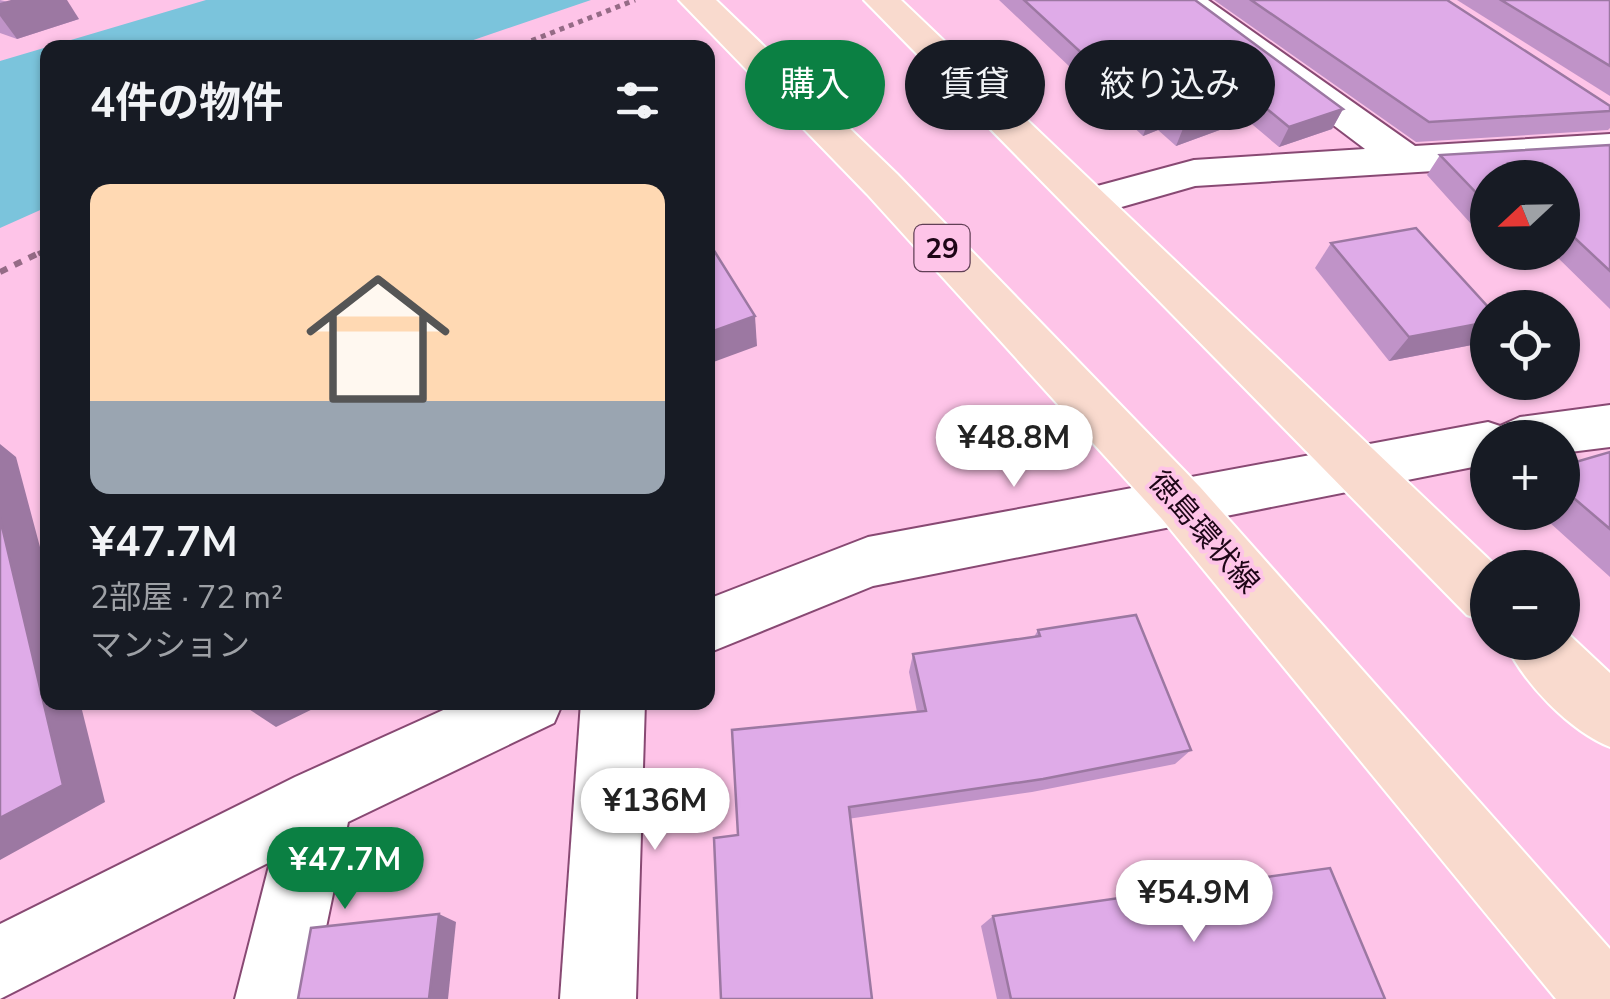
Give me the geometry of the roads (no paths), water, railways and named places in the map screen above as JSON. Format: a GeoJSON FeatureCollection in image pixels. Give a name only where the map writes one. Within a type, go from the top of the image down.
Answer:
{"type":"FeatureCollection","features":[{"type":"Feature","properties":{"kind":"main road","name":"徳島環状線"},"geometry":{"type":"LineString","coordinates":[[696,0],[882,184],[1181,503],[1604,999]]}},
{"type":"Feature","properties":{"kind":"main road"},"geometry":{"type":"LineString","coordinates":[[881,0],[1470,578]]}},
{"type":"Feature","properties":{"kind":"main road"},"geometry":{"type":"LineString","coordinates":[[1553,660],[1610,716]]}},
{"type":"Feature","properties":{"kind":"street"},"geometry":{"type":"LineString","coordinates":[[1185,0],[1407,160]]}},
{"type":"Feature","properties":{"kind":"street"},"geometry":{"type":"LineString","coordinates":[[1090,202],[1194,173],[1610,147]]}},
{"type":"Feature","properties":{"kind":"street"},"geometry":{"type":"LineString","coordinates":[[1580,430],[1610,426]]}},
{"type":"Feature","properties":{"kind":"street"},"geometry":{"type":"LineString","coordinates":[[715,623],[868,562],[1470,446]]}},
{"type":"Feature","properties":{"kind":"street"},"geometry":{"type":"LineString","coordinates":[[0,964],[320,801],[515,710]]}},
{"type":"Feature","properties":{"kind":"street"},"geometry":{"type":"LineString","coordinates":[[598,999],[613,710]]}},
{"type":"Feature","properties":{"kind":"street"},"geometry":{"type":"LineString","coordinates":[[273,999],[320,801]]}},
{"type":"Feature","properties":{"kind":"water"},"geometry":{"type":"Polygon","coordinates":[[[206,0],[591,0],[474,40],[71,40],[206,0]]]}},
{"type":"Feature","properties":{"kind":"water"},"geometry":{"type":"Polygon","coordinates":[[[40,49],[40,210],[0,228],[0,61],[40,49]]]}}]}
